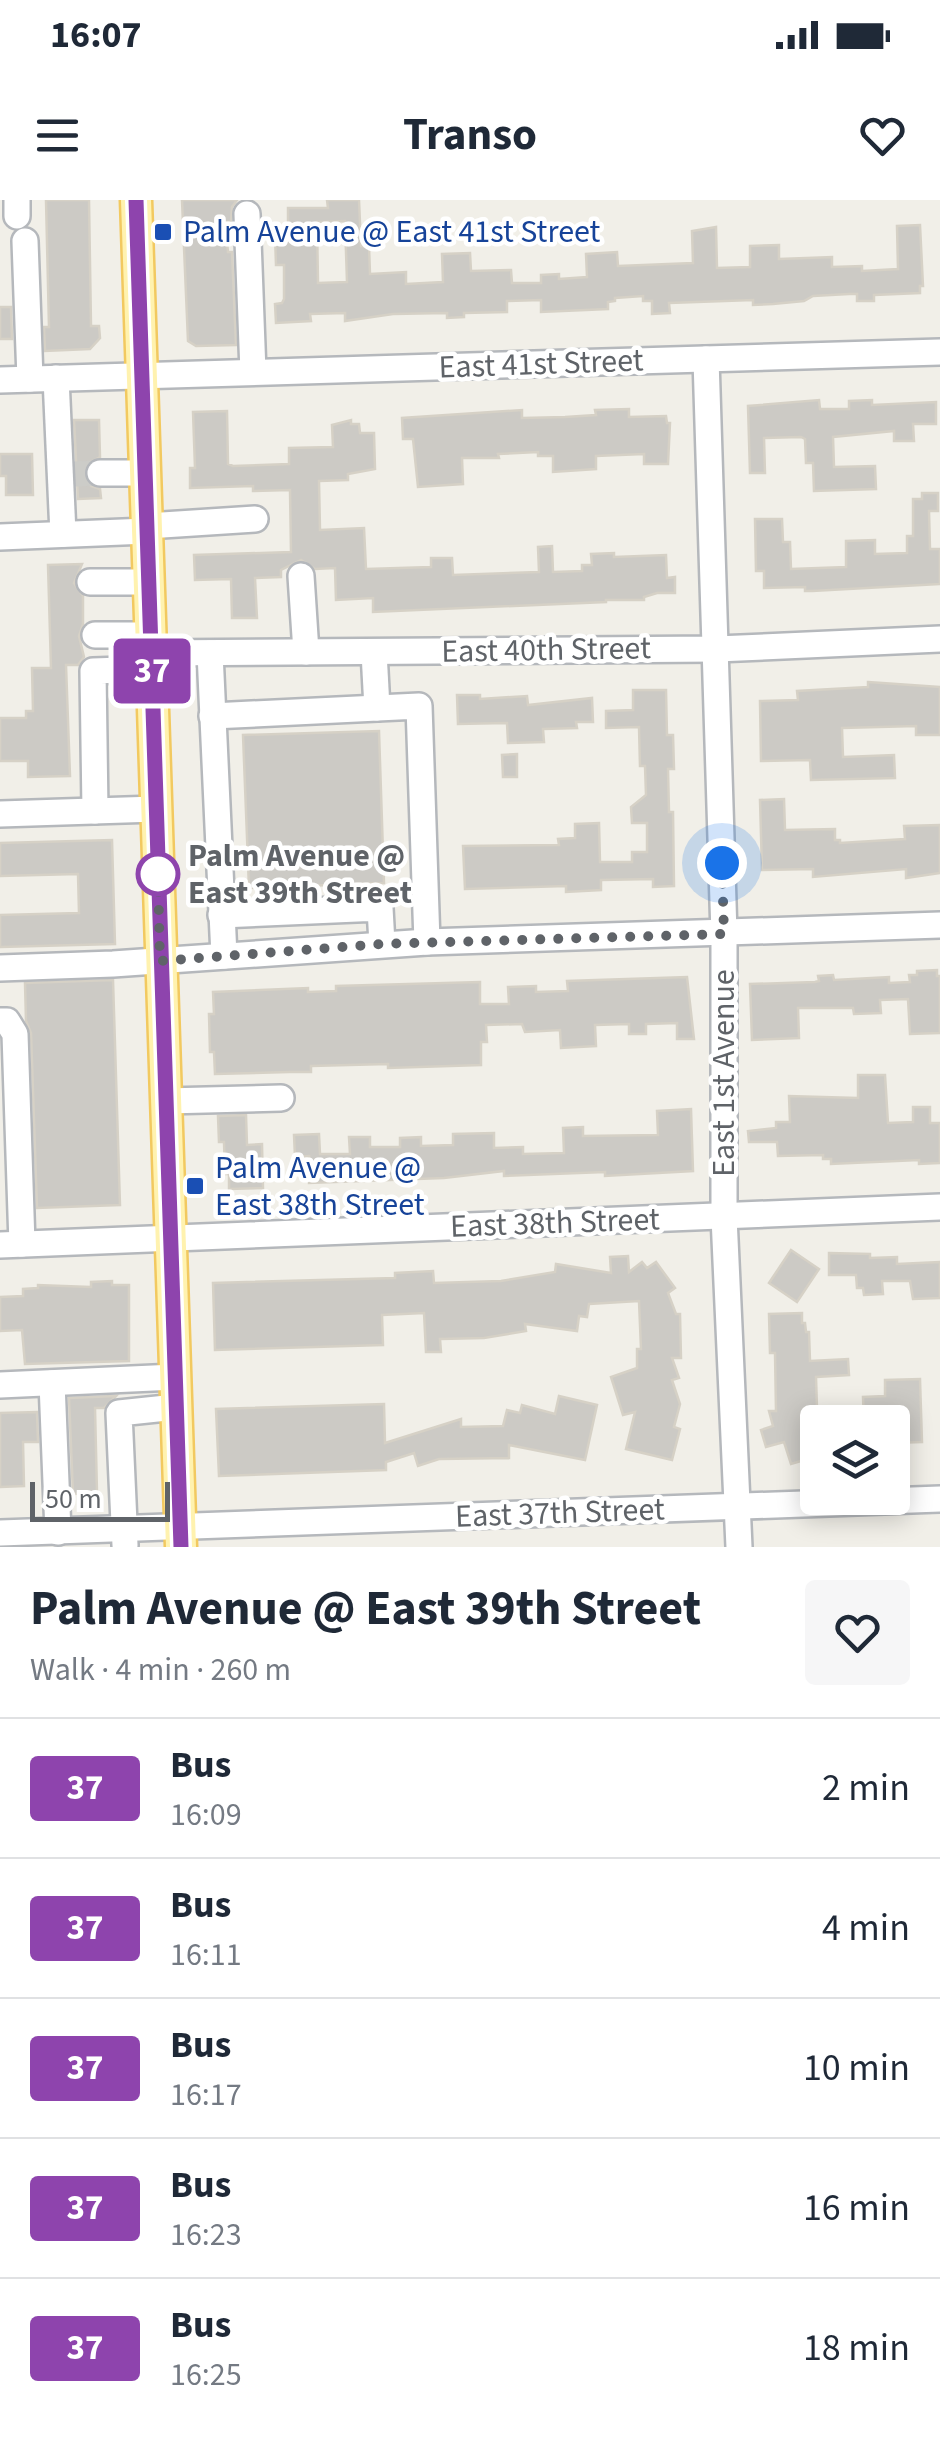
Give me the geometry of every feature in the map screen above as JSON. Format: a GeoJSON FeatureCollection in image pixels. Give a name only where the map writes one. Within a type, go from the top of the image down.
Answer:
{"type":"FeatureCollection","features":[{"type":"Feature","properties":{"kind":"main road"},"geometry":{"type":"LineString","coordinates":[[136,200],[181,1538]]}},
{"type":"Feature","properties":{"kind":"street"},"geometry":{"type":"LineString","coordinates":[[247,214],[253,372]]}},
{"type":"Feature","properties":{"kind":"street"},"geometry":{"type":"LineString","coordinates":[[20,219],[43,378],[67,474],[63,534]]}},
{"type":"Feature","properties":{"kind":"street","name":"East 41st Street"},"geometry":{"type":"LineString","coordinates":[[0,380],[940,352]]}},
{"type":"Feature","properties":{"kind":"street","name":"East 1st Avenue"},"geometry":{"type":"LineString","coordinates":[[706,360],[724,934],[724,1217],[739,1547]]}},
{"type":"Feature","properties":{"kind":"street"},"geometry":{"type":"LineString","coordinates":[[100,473],[145,473]]}},
{"type":"Feature","properties":{"kind":"street"},"geometry":{"type":"LineString","coordinates":[[0,537],[255,518]]}},
{"type":"Feature","properties":{"kind":"street"},"geometry":{"type":"LineString","coordinates":[[301,576],[306,652]]}},
{"type":"Feature","properties":{"kind":"street"},"geometry":{"type":"LineString","coordinates":[[90,582],[149,582]]}},
{"type":"Feature","properties":{"kind":"street"},"geometry":{"type":"LineString","coordinates":[[95,635],[151,652]]}},
{"type":"Feature","properties":{"kind":"street","name":"East 40th Street"},"geometry":{"type":"LineString","coordinates":[[151,652],[716,648],[940,639]]}},
{"type":"Feature","properties":{"kind":"street"},"geometry":{"type":"LineString","coordinates":[[95,811],[93,671],[151,652]]}},
{"type":"Feature","properties":{"kind":"street"},"geometry":{"type":"LineString","coordinates":[[374,652],[377,708]]}},
{"type":"Feature","properties":{"kind":"street"},"geometry":{"type":"LineString","coordinates":[[210,653],[224,956]]}},
{"type":"Feature","properties":{"kind":"street"},"geometry":{"type":"LineString","coordinates":[[212,716],[420,706],[427,942]]}},
{"type":"Feature","properties":{"kind":"street"},"geometry":{"type":"LineString","coordinates":[[0,814],[156,809]]}},
{"type":"Feature","properties":{"kind":"street"},"geometry":{"type":"LineString","coordinates":[[221,915],[380,908],[382,944]]}},
{"type":"Feature","properties":{"kind":"street"},"geometry":{"type":"LineString","coordinates":[[0,968],[160,961],[382,944],[940,925]]}},
{"type":"Feature","properties":{"kind":"street"},"geometry":{"type":"LineString","coordinates":[[0,1021],[7,1022],[15,1034],[11,1244]]}},
{"type":"Feature","properties":{"kind":"street"},"geometry":{"type":"LineString","coordinates":[[166,1101],[280,1098]]}},
{"type":"Feature","properties":{"kind":"street","name":"East 38th Street"},"geometry":{"type":"LineString","coordinates":[[11,1244],[940,1207]]}},
{"type":"Feature","properties":{"kind":"street"},"geometry":{"type":"LineString","coordinates":[[0,1385],[52,1383],[176,1392]]}},
{"type":"Feature","properties":{"kind":"street"},"geometry":{"type":"LineString","coordinates":[[51,1537],[52,1383]]}},
{"type":"Feature","properties":{"kind":"street"},"geometry":{"type":"LineString","coordinates":[[124,1539],[119,1413],[176,1392]]}},
{"type":"Feature","properties":{"kind":"street","name":"East 37th Street"},"geometry":{"type":"LineString","coordinates":[[0,1534],[181,1538],[738,1506],[940,1499]]}},
{"type":"Feature","properties":{"kind":"building"},"geometry":{"type":"Polygon","coordinates":[[[46,200],[89,200],[91,326],[99,326],[100,338],[90,349],[45,351],[44,327],[49,327],[46,200]]]}},
{"type":"Feature","properties":{"kind":"building"},"geometry":{"type":"Polygon","coordinates":[[[182,200],[237,200],[231,222],[225,222],[228,252],[232,252],[236,345],[196,346],[188,341],[182,200]]]}},
{"type":"Feature","properties":{"kind":"building"},"geometry":{"type":"Polygon","coordinates":[[[327,200],[359,200],[361,246],[369,246],[370,274],[406,272],[406,284],[443,282],[442,254],[470,253],[471,271],[511,270],[512,283],[541,283],[541,275],[559,274],[559,279],[587,277],[586,254],[617,252],[618,266],[693,263],[692,231],[716,227],[717,268],[750,267],[750,246],[779,245],[779,259],[832,257],[832,267],[862,266],[862,271],[898,269],[897,226],[920,225],[923,286],[920,293],[874,295],[874,301],[857,301],[857,294],[849,294],[753,305],[753,300],[669,303],[670,313],[652,314],[652,301],[643,301],[643,296],[615,298],[608,302],[608,309],[541,312],[541,300],[507,301],[507,312],[464,313],[464,317],[447,318],[447,313],[393,314],[345,321],[345,313],[310,314],[311,321],[276,323],[275,304],[284,299],[284,265],[276,265],[275,236],[288,236],[288,208],[328,208],[327,200]],[[345,221],[317,222],[318,283],[347,282],[345,221]]]}},
{"type":"Feature","properties":{"kind":"building"},"geometry":{"type":"Polygon","coordinates":[[[0,307],[11,307],[12,339],[0,339],[0,307]]]}},
{"type":"Feature","properties":{"kind":"building"},"geometry":{"type":"Polygon","coordinates":[[[819,400],[820,409],[849,409],[849,401],[872,400],[872,405],[936,402],[936,424],[913,424],[914,441],[894,441],[894,431],[833,437],[834,467],[875,466],[876,489],[814,491],[813,463],[806,463],[805,439],[801,437],[764,438],[765,473],[750,473],[748,406],[819,400]]]}},
{"type":"Feature","properties":{"kind":"building"},"geometry":{"type":"Polygon","coordinates":[[[629,409],[629,417],[666,416],[670,423],[668,464],[644,464],[644,454],[596,456],[596,469],[553,472],[553,456],[538,456],[538,452],[498,454],[499,458],[462,458],[463,484],[418,487],[413,439],[403,439],[402,418],[522,410],[522,418],[565,417],[596,415],[595,410],[629,409]]]}},
{"type":"Feature","properties":{"kind":"building"},"geometry":{"type":"Polygon","coordinates":[[[227,411],[228,464],[233,466],[289,464],[289,448],[333,447],[332,425],[351,420],[351,424],[359,424],[360,433],[374,433],[375,469],[348,474],[348,480],[319,481],[320,530],[364,528],[366,569],[431,567],[431,558],[452,558],[453,575],[539,572],[538,547],[552,546],[553,572],[582,571],[582,565],[592,565],[591,554],[666,555],[667,578],[675,577],[675,593],[657,593],[644,600],[373,612],[373,598],[336,600],[335,568],[315,569],[301,560],[281,570],[281,577],[255,578],[257,618],[232,618],[231,579],[195,580],[194,555],[291,552],[290,490],[253,491],[253,486],[190,488],[190,468],[195,468],[193,412],[227,411]]]}},
{"type":"Feature","properties":{"kind":"building"},"geometry":{"type":"Polygon","coordinates":[[[74,420],[99,420],[100,457],[87,464],[84,474],[91,486],[100,489],[101,498],[78,499],[74,420]]]}},
{"type":"Feature","properties":{"kind":"building"},"geometry":{"type":"Polygon","coordinates":[[[0,454],[32,454],[33,495],[6,495],[6,476],[0,476],[0,454]]]}},
{"type":"Feature","properties":{"kind":"building"},"geometry":{"type":"Polygon","coordinates":[[[922,493],[938,493],[938,511],[929,511],[930,549],[940,549],[940,584],[812,591],[805,591],[805,587],[764,588],[764,571],[756,571],[755,519],[782,519],[783,542],[790,542],[791,569],[846,567],[846,541],[875,540],[875,554],[907,553],[907,536],[913,536],[913,499],[922,499],[922,493]]]}},
{"type":"Feature","properties":{"kind":"building"},"geometry":{"type":"Polygon","coordinates":[[[82,564],[74,583],[83,596],[79,636],[84,657],[78,665],[66,665],[70,776],[28,777],[28,761],[0,761],[0,718],[26,718],[26,711],[33,711],[32,668],[51,668],[48,565],[82,564]]]}},
{"type":"Feature","properties":{"kind":"building"},"geometry":{"type":"Polygon","coordinates":[[[868,682],[940,687],[940,735],[916,735],[916,726],[842,728],[843,757],[894,755],[895,778],[811,780],[810,760],[761,761],[760,701],[798,700],[797,691],[868,687],[868,682]]]}},
{"type":"Feature","properties":{"kind":"building"},"geometry":{"type":"Polygon","coordinates":[[[633,690],[666,690],[667,735],[673,735],[674,769],[668,769],[674,886],[653,887],[653,879],[601,880],[601,890],[566,892],[566,886],[465,889],[463,846],[559,845],[558,839],[575,838],[575,824],[599,823],[600,862],[632,862],[632,852],[647,852],[647,823],[632,823],[631,807],[646,795],[639,727],[606,728],[606,711],[633,710],[633,690]]]}},
{"type":"Feature","properties":{"kind":"building"},"geometry":{"type":"Polygon","coordinates":[[[457,695],[480,695],[480,699],[527,696],[528,705],[592,698],[593,722],[576,722],[577,728],[543,729],[544,742],[508,743],[507,723],[458,724],[457,695]]]}},
{"type":"Feature","properties":{"kind":"building"},"geometry":{"type":"Polygon","coordinates":[[[379,731],[384,883],[249,888],[243,735],[379,731]]]}},
{"type":"Feature","properties":{"kind":"building"},"geometry":{"type":"Polygon","coordinates":[[[517,754],[517,777],[503,777],[502,755],[517,754]]]}},
{"type":"Feature","properties":{"kind":"building"},"geometry":{"type":"Polygon","coordinates":[[[784,799],[785,830],[835,829],[835,840],[840,843],[905,839],[904,826],[940,825],[940,873],[906,878],[906,869],[813,877],[813,869],[762,870],[760,800],[784,799]]]}},
{"type":"Feature","properties":{"kind":"building"},"geometry":{"type":"Polygon","coordinates":[[[112,840],[115,944],[0,947],[0,915],[79,913],[78,874],[0,876],[0,843],[112,840]]]}},
{"type":"Feature","properties":{"kind":"building"},"geometry":{"type":"Polygon","coordinates":[[[937,970],[940,1033],[910,1034],[908,999],[880,1000],[881,1013],[854,1014],[853,1008],[798,1008],[799,1038],[752,1040],[750,984],[815,982],[819,981],[818,976],[833,975],[834,980],[889,977],[889,983],[910,982],[909,975],[917,975],[917,971],[937,970]]]}},
{"type":"Feature","properties":{"kind":"building"},"geometry":{"type":"Polygon","coordinates":[[[687,977],[694,1039],[677,1039],[677,1023],[646,1024],[646,1034],[629,1034],[629,1024],[595,1025],[596,1046],[561,1048],[560,1030],[525,1032],[522,1024],[486,1025],[487,1042],[481,1042],[481,1065],[311,1066],[311,1072],[215,1074],[214,1052],[210,1052],[213,992],[308,988],[308,992],[336,991],[336,986],[480,982],[480,1004],[509,1004],[508,987],[536,986],[536,992],[568,991],[567,981],[687,977]]]}},
{"type":"Feature","properties":{"kind":"building"},"geometry":{"type":"Polygon","coordinates":[[[113,980],[120,1205],[37,1208],[31,1033],[26,1021],[25,983],[113,980]]]}},
{"type":"Feature","properties":{"kind":"building"},"geometry":{"type":"Polygon","coordinates":[[[858,1075],[885,1075],[888,1123],[913,1122],[913,1107],[930,1107],[930,1123],[940,1123],[940,1163],[919,1164],[919,1160],[831,1164],[831,1159],[823,1159],[823,1155],[778,1156],[777,1142],[749,1142],[748,1131],[790,1122],[789,1096],[858,1098],[858,1075]]]}},
{"type":"Feature","properties":{"kind":"building"},"geometry":{"type":"Polygon","coordinates":[[[691,1109],[693,1171],[504,1176],[504,1171],[444,1178],[309,1183],[309,1156],[295,1157],[294,1135],[319,1134],[320,1154],[350,1154],[349,1137],[370,1137],[370,1147],[400,1147],[400,1138],[421,1137],[421,1146],[453,1145],[453,1134],[494,1133],[494,1148],[523,1147],[523,1154],[564,1153],[563,1128],[583,1127],[583,1136],[658,1135],[657,1111],[691,1109]]]}},
{"type":"Feature","properties":{"kind":"building"},"geometry":{"type":"Polygon","coordinates":[[[246,1115],[247,1145],[262,1144],[263,1188],[229,1189],[218,1116],[246,1115]]]}},
{"type":"Feature","properties":{"kind":"building"},"geometry":{"type":"Polygon","coordinates":[[[791,1250],[819,1269],[797,1302],[769,1283],[791,1250]]]}},
{"type":"Feature","properties":{"kind":"building"},"geometry":{"type":"Polygon","coordinates":[[[829,1253],[897,1257],[897,1264],[940,1262],[940,1298],[913,1299],[910,1281],[882,1281],[883,1294],[864,1295],[863,1288],[857,1288],[856,1275],[829,1275],[829,1253]]]}},
{"type":"Feature","properties":{"kind":"building"},"geometry":{"type":"Polygon","coordinates":[[[628,1256],[629,1272],[642,1262],[647,1268],[656,1262],[675,1288],[668,1293],[676,1314],[680,1314],[681,1358],[672,1358],[679,1378],[672,1380],[680,1404],[674,1427],[680,1429],[672,1460],[626,1449],[635,1412],[623,1415],[611,1377],[637,1368],[637,1349],[641,1349],[639,1301],[589,1304],[587,1317],[579,1316],[577,1331],[525,1324],[526,1331],[484,1338],[440,1339],[441,1352],[426,1352],[424,1313],[382,1315],[383,1345],[215,1350],[213,1283],[395,1278],[395,1273],[433,1271],[434,1283],[501,1281],[555,1272],[556,1264],[611,1273],[610,1257],[628,1256]]]}},
{"type":"Feature","properties":{"kind":"building"},"geometry":{"type":"Polygon","coordinates":[[[112,1281],[112,1285],[129,1285],[129,1361],[25,1364],[22,1330],[0,1331],[0,1297],[23,1296],[23,1289],[38,1285],[91,1287],[91,1282],[112,1281]]]}},
{"type":"Feature","properties":{"kind":"building"},"geometry":{"type":"Polygon","coordinates":[[[802,1313],[802,1323],[809,1332],[810,1361],[848,1359],[849,1375],[816,1377],[817,1405],[800,1405],[800,1461],[791,1464],[784,1442],[766,1447],[761,1430],[773,1426],[769,1411],[776,1411],[775,1353],[770,1353],[769,1314],[802,1313]]]}},
{"type":"Feature","properties":{"kind":"building"},"geometry":{"type":"Polygon","coordinates":[[[920,1379],[922,1442],[910,1442],[910,1405],[863,1405],[863,1397],[885,1396],[885,1380],[920,1379]]]}},
{"type":"Feature","properties":{"kind":"building"},"geometry":{"type":"Polygon","coordinates":[[[116,1396],[104,1408],[95,1408],[97,1493],[73,1494],[69,1398],[116,1396]]]}},
{"type":"Feature","properties":{"kind":"building"},"geometry":{"type":"Polygon","coordinates":[[[559,1396],[597,1405],[585,1460],[509,1445],[509,1458],[439,1459],[418,1466],[414,1453],[386,1462],[386,1470],[219,1476],[216,1409],[384,1404],[385,1443],[461,1419],[461,1427],[503,1426],[507,1410],[520,1413],[522,1405],[555,1414],[559,1396]]]}},
{"type":"Feature","properties":{"kind":"building"},"geometry":{"type":"Polygon","coordinates":[[[37,1412],[38,1442],[23,1442],[24,1486],[0,1487],[0,1413],[37,1412]]]}},
{"type":"Feature","properties":{"kind":"tunnel"},"geometry":{"type":"LineString","coordinates":[[74,474],[100,473]]}},
{"type":"Feature","properties":{"kind":"bus line","name":"37"},"geometry":{"type":"LineString","coordinates":[[136,200],[181,1547]]}},
{"type":"Feature","properties":{"kind":"place","name":"Palm Avenue @ East 41st Street"},"geometry":{"type":"Point","coordinates":[163,232]}},
{"type":"Feature","properties":{"kind":"place","name":"Palm Avenue @ East 39th Street"},"geometry":{"type":"Point","coordinates":[158,874]}},
{"type":"Feature","properties":{"kind":"place","name":"Palm Avenue @ East 38th Street"},"geometry":{"type":"Point","coordinates":[195,1186]}},
{"type":"Feature","properties":{"kind":"route"},"geometry":{"type":"LineString","coordinates":[[158,874],[160,961],[382,944],[724,934],[722,863]]}}]}
